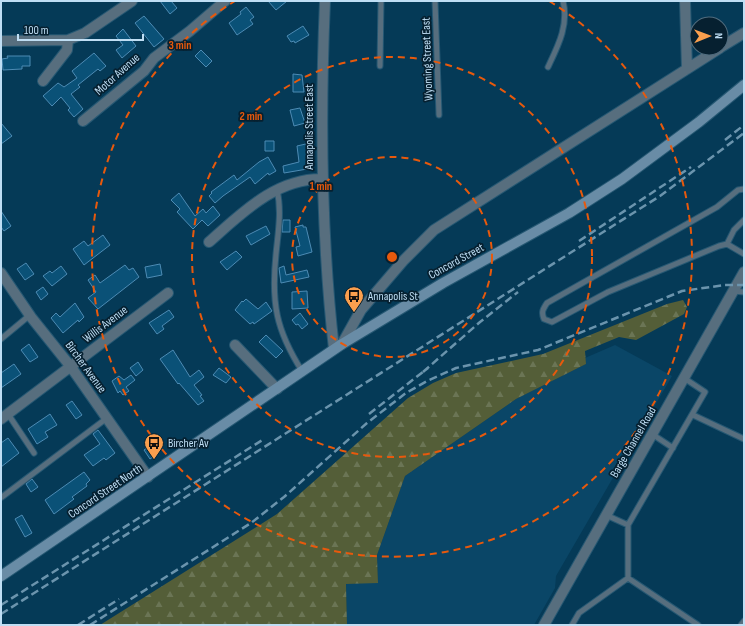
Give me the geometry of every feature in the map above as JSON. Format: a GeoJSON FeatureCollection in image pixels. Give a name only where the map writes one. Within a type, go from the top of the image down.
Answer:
{"type":"FeatureCollection","features":[{"type":"Feature","properties":{"kind":"main road","name":"Concord Street"},"geometry":{"type":"LineString","coordinates":[[338,346],[442,283],[569,212],[622,179],[699,122],[744,84]]}},
{"type":"Feature","properties":{"kind":"main road","name":"Concord Street North"},"geometry":{"type":"LineString","coordinates":[[1,576],[338,346]]}},
{"type":"Feature","properties":{"kind":"street"},"geometry":{"type":"LineString","coordinates":[[1,41],[68,40],[85,33],[132,1]]}},
{"type":"Feature","properties":{"kind":"street","name":"Motor Avenue"},"geometry":{"type":"LineString","coordinates":[[83,121],[144,71],[154,58],[190,31],[225,1]]}},
{"type":"Feature","properties":{"kind":"street","name":"Annapolis Street East"},"geometry":{"type":"LineString","coordinates":[[325,1],[322,91],[323,179],[338,346]]}},
{"type":"Feature","properties":{"kind":"street"},"geometry":{"type":"LineString","coordinates":[[685,1],[687,69]]}},
{"type":"Feature","properties":{"kind":"street"},"geometry":{"type":"LineString","coordinates":[[729,42],[744,33]]}},
{"type":"Feature","properties":{"kind":"street"},"geometry":{"type":"LineString","coordinates":[[43,81],[67,50],[68,40]]}},
{"type":"Feature","properties":{"kind":"street"},"geometry":{"type":"LineString","coordinates":[[338,346],[360,310],[403,261],[434,230],[707,56]]}},
{"type":"Feature","properties":{"kind":"street"},"geometry":{"type":"LineString","coordinates":[[209,242],[248,208],[277,189],[303,180],[323,179]]}},
{"type":"Feature","properties":{"kind":"street","name":"Bircher Avenue"},"geometry":{"type":"LineString","coordinates":[[1,273],[30,315],[107,418],[148,477]]}},
{"type":"Feature","properties":{"kind":"street","name":"Barge Channel Road"},"geometry":{"type":"LineString","coordinates":[[544,625],[743,274]]}},
{"type":"Feature","properties":{"kind":"street","name":"Willis Avenue"},"geometry":{"type":"LineString","coordinates":[[5,416],[168,293]]}},
{"type":"Feature","properties":{"kind":"street"},"geometry":{"type":"LineString","coordinates":[[234,345],[277,389]]}},
{"type":"Feature","properties":{"kind":"lane"},"geometry":{"type":"LineString","coordinates":[[380,66],[381,1]]}},
{"type":"Feature","properties":{"kind":"lane","name":"Wyoming Street East"},"geometry":{"type":"LineString","coordinates":[[435,1],[439,115]]}},
{"type":"Feature","properties":{"kind":"lane"},"geometry":{"type":"LineString","coordinates":[[548,68],[559,44],[565,25],[563,1]]}},
{"type":"Feature","properties":{"kind":"lane"},"geometry":{"type":"LineString","coordinates":[[277,189],[279,213],[275,257],[274,300],[283,338],[302,371]]}},
{"type":"Feature","properties":{"kind":"lane"},"geometry":{"type":"LineString","coordinates":[[744,189],[738,190],[717,207],[547,303],[542,309],[544,319],[552,322],[557,320],[608,292],[727,244],[734,230],[744,220]]}},
{"type":"Feature","properties":{"kind":"lane"},"geometry":{"type":"LineString","coordinates":[[727,244],[744,254]]}},
{"type":"Feature","properties":{"kind":"lane"},"geometry":{"type":"LineString","coordinates":[[733,291],[744,292]]}},
{"type":"Feature","properties":{"kind":"lane"},"geometry":{"type":"LineString","coordinates":[[1,339],[30,315]]}},
{"type":"Feature","properties":{"kind":"lane"},"geometry":{"type":"LineString","coordinates":[[628,578],[628,526],[705,392],[684,378]]}},
{"type":"Feature","properties":{"kind":"lane"},"geometry":{"type":"LineString","coordinates":[[693,415],[744,439]]}},
{"type":"Feature","properties":{"kind":"lane"},"geometry":{"type":"LineString","coordinates":[[5,416],[34,453]]}},
{"type":"Feature","properties":{"kind":"lane"},"geometry":{"type":"LineString","coordinates":[[2,497],[107,418]]}},
{"type":"Feature","properties":{"kind":"lane"},"geometry":{"type":"LineString","coordinates":[[652,434],[673,448]]}},
{"type":"Feature","properties":{"kind":"lane"},"geometry":{"type":"LineString","coordinates":[[606,515],[628,526]]}},
{"type":"Feature","properties":{"kind":"lane"},"geometry":{"type":"LineString","coordinates":[[572,625],[579,613],[628,578]]}},
{"type":"Feature","properties":{"kind":"lane"},"geometry":{"type":"LineString","coordinates":[[628,578],[698,625]]}},
{"type":"Feature","properties":{"kind":"lane"},"geometry":{"type":"LineString","coordinates":[[741,625],[744,621]]}},
{"type":"Feature","properties":{"kind":"shaded area"},"geometry":{"type":"Polygon","coordinates":[[[615,345],[672,376],[556,576],[555,588],[534,625],[347,625],[346,584],[378,582],[377,555],[405,476],[516,399],[586,364],[585,358],[615,345]]]}},
{"type":"Feature","properties":{"kind":"green space"},"geometry":{"type":"Polygon","coordinates":[[[683,300],[687,307],[684,314],[636,340],[619,337],[585,351],[586,364],[516,399],[405,476],[377,555],[378,583],[346,584],[347,625],[100,625],[277,514],[408,398],[433,383],[456,373],[543,354],[667,304],[683,300]]]}},
{"type":"Feature","properties":{"kind":"building"},"geometry":{"type":"Polygon","coordinates":[[[160,1],[171,1],[177,8],[170,14],[160,1]]]}},
{"type":"Feature","properties":{"kind":"building"},"geometry":{"type":"Polygon","coordinates":[[[268,1],[287,1],[276,10],[268,1]]]}},
{"type":"Feature","properties":{"kind":"building"},"geometry":{"type":"Polygon","coordinates":[[[246,7],[254,17],[250,20],[253,24],[237,35],[229,23],[241,14],[240,12],[246,7]]]}},
{"type":"Feature","properties":{"kind":"building"},"geometry":{"type":"Polygon","coordinates":[[[144,16],[164,39],[154,47],[135,23],[144,16]]]}},
{"type":"Feature","properties":{"kind":"building"},"geometry":{"type":"Polygon","coordinates":[[[303,26],[309,35],[295,43],[294,41],[291,42],[287,36],[303,26]]]}},
{"type":"Feature","properties":{"kind":"building"},"geometry":{"type":"Polygon","coordinates":[[[123,29],[136,46],[122,58],[116,50],[123,45],[116,36],[123,29]]]}},
{"type":"Feature","properties":{"kind":"building"},"geometry":{"type":"Polygon","coordinates":[[[201,50],[212,61],[206,67],[195,56],[201,50]]]}},
{"type":"Feature","properties":{"kind":"building"},"geometry":{"type":"Polygon","coordinates":[[[94,53],[106,66],[100,71],[98,69],[78,85],[80,87],[71,94],[83,109],[74,117],[68,110],[70,108],[61,97],[52,106],[43,96],[58,83],[64,87],[77,78],[72,71],[94,53]]]}},
{"type":"Feature","properties":{"kind":"building"},"geometry":{"type":"Polygon","coordinates":[[[7,56],[30,56],[30,66],[22,66],[22,69],[3,70],[2,59],[8,58],[7,56]]]}},
{"type":"Feature","properties":{"kind":"building"},"geometry":{"type":"Polygon","coordinates":[[[293,74],[302,75],[304,92],[293,92],[293,74]]]}},
{"type":"Feature","properties":{"kind":"building"},"geometry":{"type":"Polygon","coordinates":[[[300,108],[305,123],[294,126],[290,110],[300,108]]]}},
{"type":"Feature","properties":{"kind":"building"},"geometry":{"type":"Polygon","coordinates":[[[1,123],[12,136],[1,144],[1,123]]]}},
{"type":"Feature","properties":{"kind":"building"},"geometry":{"type":"Polygon","coordinates":[[[265,141],[274,141],[274,151],[265,151],[265,141]]]}},
{"type":"Feature","properties":{"kind":"building"},"geometry":{"type":"Polygon","coordinates":[[[310,143],[313,168],[284,173],[283,166],[299,162],[297,146],[310,143]]]}},
{"type":"Feature","properties":{"kind":"building"},"geometry":{"type":"Polygon","coordinates":[[[268,157],[276,171],[269,175],[268,173],[255,184],[250,177],[215,203],[209,196],[212,193],[211,192],[234,175],[237,180],[259,162],[268,157]]]}},
{"type":"Feature","properties":{"kind":"building"},"geometry":{"type":"Polygon","coordinates":[[[179,193],[195,216],[203,209],[206,213],[213,206],[220,215],[208,226],[202,220],[193,229],[177,212],[180,209],[171,200],[179,193]]]}},
{"type":"Feature","properties":{"kind":"building"},"geometry":{"type":"Polygon","coordinates":[[[1,211],[11,226],[4,231],[1,227],[1,211]]]}},
{"type":"Feature","properties":{"kind":"building"},"geometry":{"type":"Polygon","coordinates":[[[283,220],[290,220],[290,232],[282,232],[283,220]]]}},
{"type":"Feature","properties":{"kind":"building"},"geometry":{"type":"Polygon","coordinates":[[[303,225],[303,227],[306,227],[312,252],[298,256],[296,247],[300,246],[295,227],[303,225]]]}},
{"type":"Feature","properties":{"kind":"building"},"geometry":{"type":"Polygon","coordinates":[[[266,226],[270,234],[251,245],[246,236],[266,226]]]}},
{"type":"Feature","properties":{"kind":"building"},"geometry":{"type":"Polygon","coordinates":[[[103,235],[110,245],[84,265],[73,249],[84,241],[88,246],[103,235]]]}},
{"type":"Feature","properties":{"kind":"building"},"geometry":{"type":"Polygon","coordinates":[[[236,251],[242,257],[227,270],[220,262],[236,251]]]}},
{"type":"Feature","properties":{"kind":"building"},"geometry":{"type":"Polygon","coordinates":[[[26,263],[34,274],[25,280],[17,269],[26,263]]]}},
{"type":"Feature","properties":{"kind":"building"},"geometry":{"type":"Polygon","coordinates":[[[160,264],[162,275],[147,278],[145,267],[160,264]]]}},
{"type":"Feature","properties":{"kind":"building"},"geometry":{"type":"Polygon","coordinates":[[[125,265],[129,270],[133,268],[139,277],[98,309],[88,298],[96,292],[88,280],[95,275],[100,283],[125,265]]]}},
{"type":"Feature","properties":{"kind":"building"},"geometry":{"type":"Polygon","coordinates":[[[61,266],[67,274],[52,286],[43,276],[50,271],[52,273],[61,266]]]}},
{"type":"Feature","properties":{"kind":"building"},"geometry":{"type":"Polygon","coordinates":[[[284,266],[286,275],[307,270],[309,277],[281,283],[279,268],[284,266]]]}},
{"type":"Feature","properties":{"kind":"building"},"geometry":{"type":"Polygon","coordinates":[[[43,287],[48,294],[41,300],[36,292],[43,287]]]}},
{"type":"Feature","properties":{"kind":"building"},"geometry":{"type":"Polygon","coordinates":[[[307,291],[308,308],[292,309],[292,292],[307,291]]]}},
{"type":"Feature","properties":{"kind":"building"},"geometry":{"type":"Polygon","coordinates":[[[246,299],[258,309],[266,302],[272,311],[254,324],[253,322],[250,324],[235,310],[242,301],[243,302],[246,299]]]}},
{"type":"Feature","properties":{"kind":"building"},"geometry":{"type":"Polygon","coordinates":[[[75,303],[84,317],[79,322],[78,320],[63,333],[51,318],[56,313],[60,317],[75,303]]]}},
{"type":"Feature","properties":{"kind":"building"},"geometry":{"type":"Polygon","coordinates":[[[169,310],[174,317],[162,326],[164,329],[157,334],[149,323],[169,310]]]}},
{"type":"Feature","properties":{"kind":"building"},"geometry":{"type":"Polygon","coordinates":[[[300,313],[308,324],[302,329],[292,320],[300,313]]]}},
{"type":"Feature","properties":{"kind":"building"},"geometry":{"type":"Polygon","coordinates":[[[266,335],[283,351],[276,358],[259,342],[266,335]]]}},
{"type":"Feature","properties":{"kind":"building"},"geometry":{"type":"Polygon","coordinates":[[[29,344],[38,357],[30,362],[21,350],[29,344]]]}},
{"type":"Feature","properties":{"kind":"building"},"geometry":{"type":"Polygon","coordinates":[[[173,350],[190,377],[199,370],[204,377],[194,385],[202,395],[200,396],[204,401],[198,405],[179,383],[178,384],[160,359],[173,350]]]}},
{"type":"Feature","properties":{"kind":"building"},"geometry":{"type":"Polygon","coordinates":[[[138,362],[143,370],[136,376],[130,368],[138,362]]]}},
{"type":"Feature","properties":{"kind":"building"},"geometry":{"type":"Polygon","coordinates":[[[14,364],[21,374],[1,388],[1,373],[14,364]]]}},
{"type":"Feature","properties":{"kind":"building"},"geometry":{"type":"Polygon","coordinates":[[[219,368],[231,377],[226,383],[213,375],[219,368]]]}},
{"type":"Feature","properties":{"kind":"building"},"geometry":{"type":"Polygon","coordinates":[[[131,375],[135,380],[126,387],[129,391],[123,395],[120,391],[118,393],[112,381],[119,376],[124,380],[131,375]]]}},
{"type":"Feature","properties":{"kind":"building"},"geometry":{"type":"Polygon","coordinates":[[[72,401],[82,415],[76,419],[66,405],[72,401]]]}},
{"type":"Feature","properties":{"kind":"building"},"geometry":{"type":"Polygon","coordinates":[[[50,414],[57,425],[45,432],[48,437],[37,444],[28,429],[50,414]]]}},
{"type":"Feature","properties":{"kind":"building"},"geometry":{"type":"Polygon","coordinates":[[[98,430],[115,453],[106,460],[104,458],[93,466],[84,455],[100,444],[93,434],[98,430]]]}},
{"type":"Feature","properties":{"kind":"building"},"geometry":{"type":"Polygon","coordinates":[[[8,438],[19,453],[1,467],[1,443],[8,438]]]}},
{"type":"Feature","properties":{"kind":"building"},"geometry":{"type":"Polygon","coordinates":[[[151,445],[157,454],[150,459],[144,450],[151,445]]]}},
{"type":"Feature","properties":{"kind":"building"},"geometry":{"type":"Polygon","coordinates":[[[84,472],[90,480],[86,484],[87,486],[72,497],[74,499],[54,514],[45,500],[84,472]]]}},
{"type":"Feature","properties":{"kind":"building"},"geometry":{"type":"Polygon","coordinates":[[[32,479],[38,487],[31,492],[26,484],[32,479]]]}},
{"type":"Feature","properties":{"kind":"building"},"geometry":{"type":"Polygon","coordinates":[[[22,515],[32,533],[25,537],[15,519],[22,515]]]}},
{"type":"Feature","properties":{"kind":"railway"},"geometry":{"type":"LineString","coordinates":[[725,140],[744,125]]}},
{"type":"Feature","properties":{"kind":"railway"},"geometry":{"type":"LineString","coordinates":[[1,614],[660,196],[744,133]]}},
{"type":"Feature","properties":{"kind":"railway"},"geometry":{"type":"LineString","coordinates":[[579,241],[691,167]]}},
{"type":"Feature","properties":{"kind":"railway"},"geometry":{"type":"LineString","coordinates":[[90,625],[251,523],[284,497],[367,423],[406,393],[427,381],[456,368],[538,350],[682,291],[725,285],[744,285]]}},
{"type":"Feature","properties":{"kind":"railway"},"geometry":{"type":"LineString","coordinates":[[423,372],[480,322],[518,292]]}},
{"type":"Feature","properties":{"kind":"railway"},"geometry":{"type":"LineString","coordinates":[[369,414],[428,368]]}},
{"type":"Feature","properties":{"kind":"railway"},"geometry":{"type":"LineString","coordinates":[[1,605],[264,439]]}},
{"type":"Feature","properties":{"kind":"railway"},"geometry":{"type":"LineString","coordinates":[[78,625],[119,599]]}},
{"type":"Feature","properties":{"kind":"place","name":"Annapolis St"},"geometry":{"type":"Point","coordinates":[354,313]}},
{"type":"Feature","properties":{"kind":"place","name":"Bircher Av"},"geometry":{"type":"Point","coordinates":[154,460]}}]}
